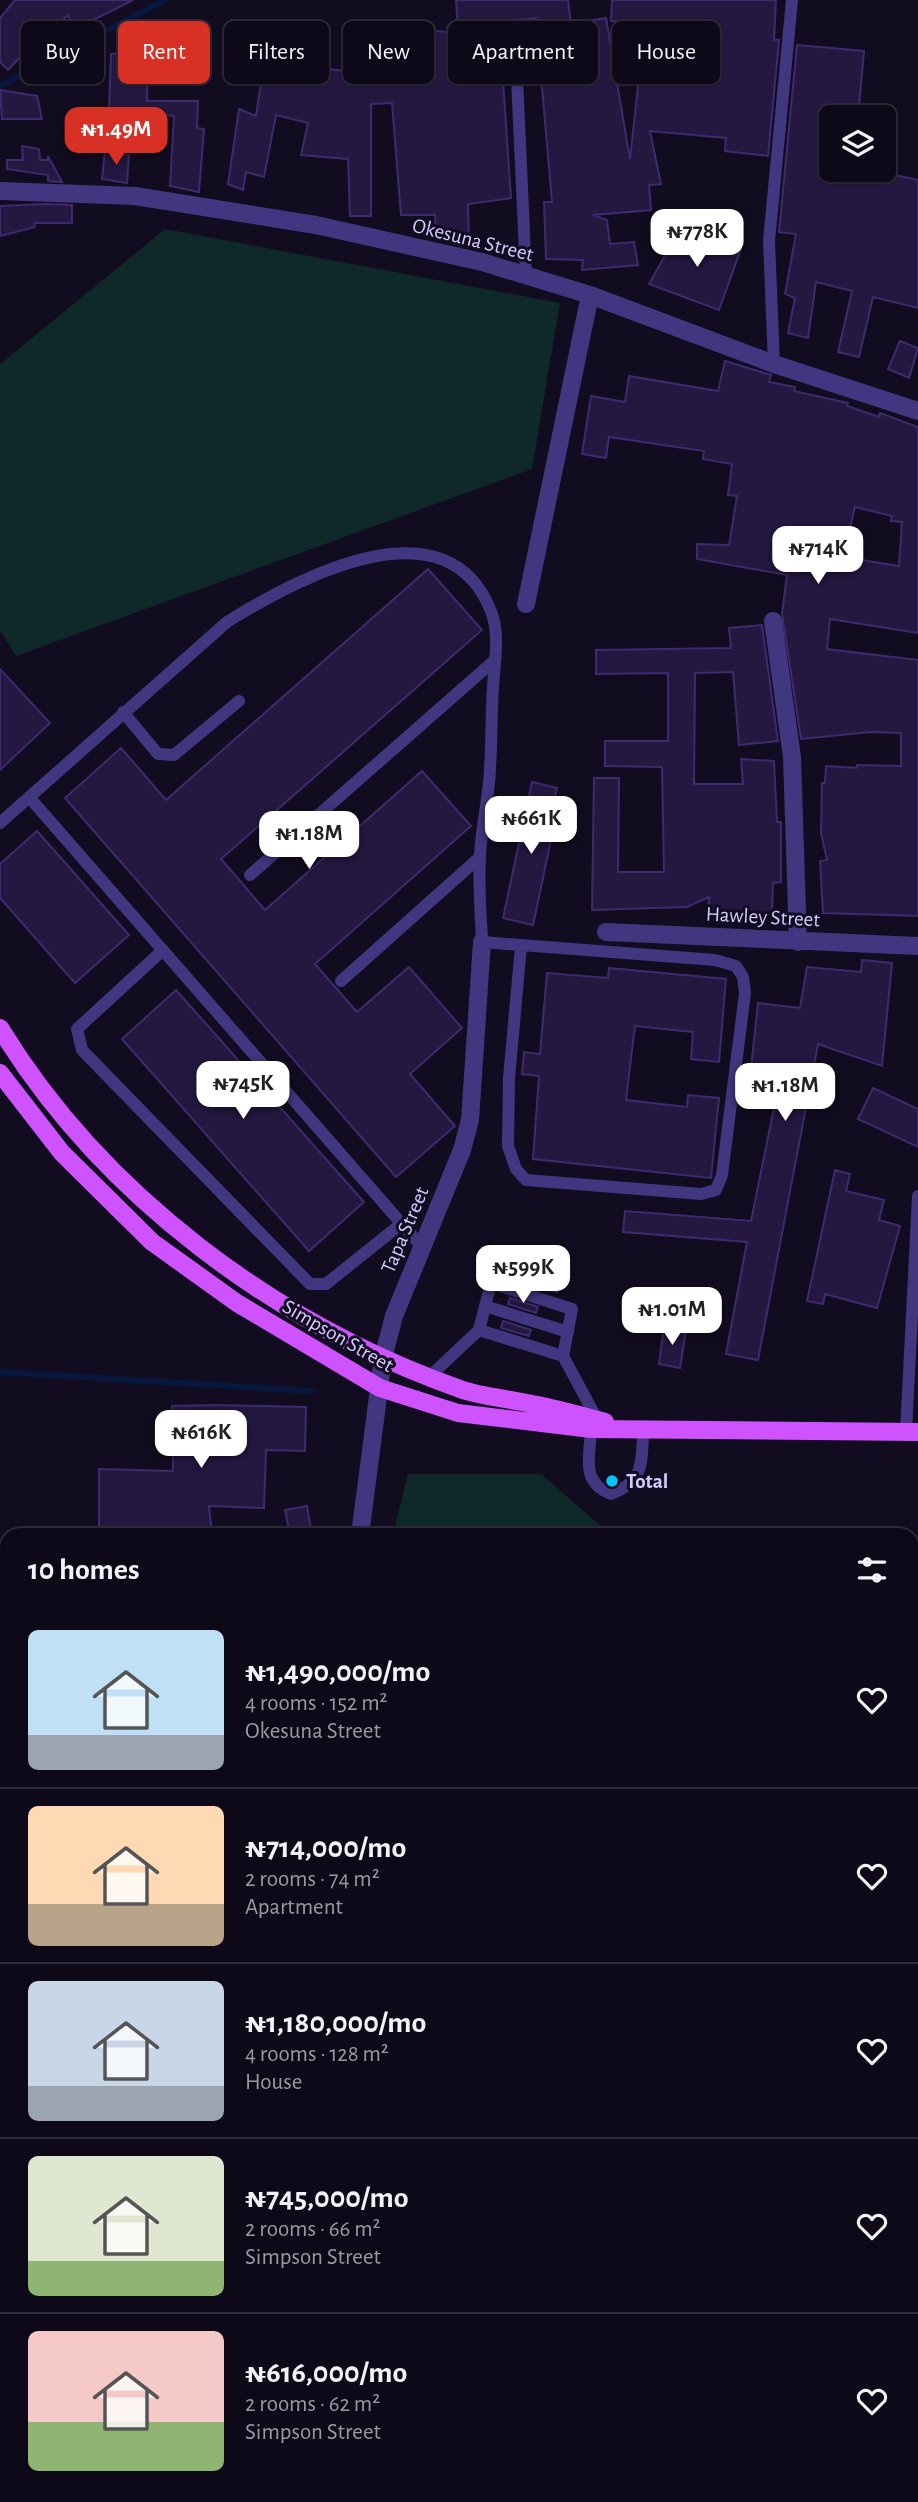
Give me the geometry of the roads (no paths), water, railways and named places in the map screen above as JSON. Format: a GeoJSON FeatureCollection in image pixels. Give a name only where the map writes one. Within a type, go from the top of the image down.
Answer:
{"type":"FeatureCollection","features":[{"type":"Feature","properties":{"kind":"main road"},"geometry":{"type":"LineString","coordinates":[[0,1028],[25,1069],[85,1144],[148,1208],[232,1269],[322,1326],[383,1358],[462,1390],[594,1424],[625,1427],[912,1432]]}},
{"type":"Feature","properties":{"kind":"main road","name":"Simpson Street"},"geometry":{"type":"LineString","coordinates":[[0,1073],[62,1153],[152,1242],[236,1303],[380,1388],[458,1413],[594,1424]]}},
{"type":"Feature","properties":{"kind":"street","name":"Okesuna Street"},"geometry":{"type":"LineString","coordinates":[[0,191],[135,196],[316,225],[526,276],[590,295],[774,364],[918,411]]}},
{"type":"Feature","properties":{"kind":"street"},"geometry":{"type":"LineString","coordinates":[[526,604],[590,295]]}},
{"type":"Feature","properties":{"kind":"street"},"geometry":{"type":"LineString","coordinates":[[773,621],[792,757],[798,942]]}},
{"type":"Feature","properties":{"kind":"street","name":"Hawley Street"},"geometry":{"type":"LineString","coordinates":[[606,932],[918,946]]}},
{"type":"Feature","properties":{"kind":"street","name":"Tapa Street"},"geometry":{"type":"LineString","coordinates":[[361,1528],[383,1358],[394,1316],[462,1150],[470,1120],[482,942]]}},
{"type":"Feature","properties":{"kind":"lane"},"geometry":{"type":"LineString","coordinates":[[774,364],[769,241],[792,0]]}},
{"type":"Feature","properties":{"kind":"lane"},"geometry":{"type":"LineString","coordinates":[[517,84],[526,276]]}},
{"type":"Feature","properties":{"kind":"lane"},"geometry":{"type":"LineString","coordinates":[[0,823],[206,638],[251,606],[329,570],[390,552],[415,551],[444,560],[469,580],[492,615],[495,660],[490,769],[480,858],[482,942],[715,960],[736,966],[743,978],[745,993],[722,1175],[716,1190],[701,1194],[579,1186],[526,1180],[516,1168],[508,1146],[508,1117],[521,946]]}},
{"type":"Feature","properties":{"kind":"lane"},"geometry":{"type":"LineString","coordinates":[[250,875],[495,660]]}},
{"type":"Feature","properties":{"kind":"lane"},"geometry":{"type":"LineString","coordinates":[[123,712],[158,754],[166,757],[174,755],[239,701]]}},
{"type":"Feature","properties":{"kind":"lane"},"geometry":{"type":"LineString","coordinates":[[29,797],[422,1247]]}},
{"type":"Feature","properties":{"kind":"lane"},"geometry":{"type":"LineString","coordinates":[[341,981],[480,858]]}},
{"type":"Feature","properties":{"kind":"lane"},"geometry":{"type":"LineString","coordinates":[[163,950],[77,1029],[82,1050],[310,1284],[326,1284],[401,1224]]}},
{"type":"Feature","properties":{"kind":"lane"},"geometry":{"type":"LineString","coordinates":[[912,1432],[918,1196]]}},
{"type":"Feature","properties":{"kind":"lane"},"geometry":{"type":"LineString","coordinates":[[429,1377],[479,1330],[491,1283],[572,1309],[563,1356],[594,1424],[589,1476],[596,1488],[611,1494],[629,1487],[639,1476],[644,1427]]}},
{"type":"Feature","properties":{"kind":"lane"},"geometry":{"type":"LineString","coordinates":[[485,1306],[568,1332]]}},
{"type":"Feature","properties":{"kind":"lane"},"geometry":{"type":"LineString","coordinates":[[479,1330],[563,1356]]}},
{"type":"Feature","properties":{"kind":"waterway"},"geometry":{"type":"LineString","coordinates":[[0,86],[165,0]]}},
{"type":"Feature","properties":{"kind":"waterway"},"geometry":{"type":"LineString","coordinates":[[0,1372],[312,1391]]}},
{"type":"Feature","properties":{"kind":"place","name":"Total"},"geometry":{"type":"Point","coordinates":[612,1481]}}]}
